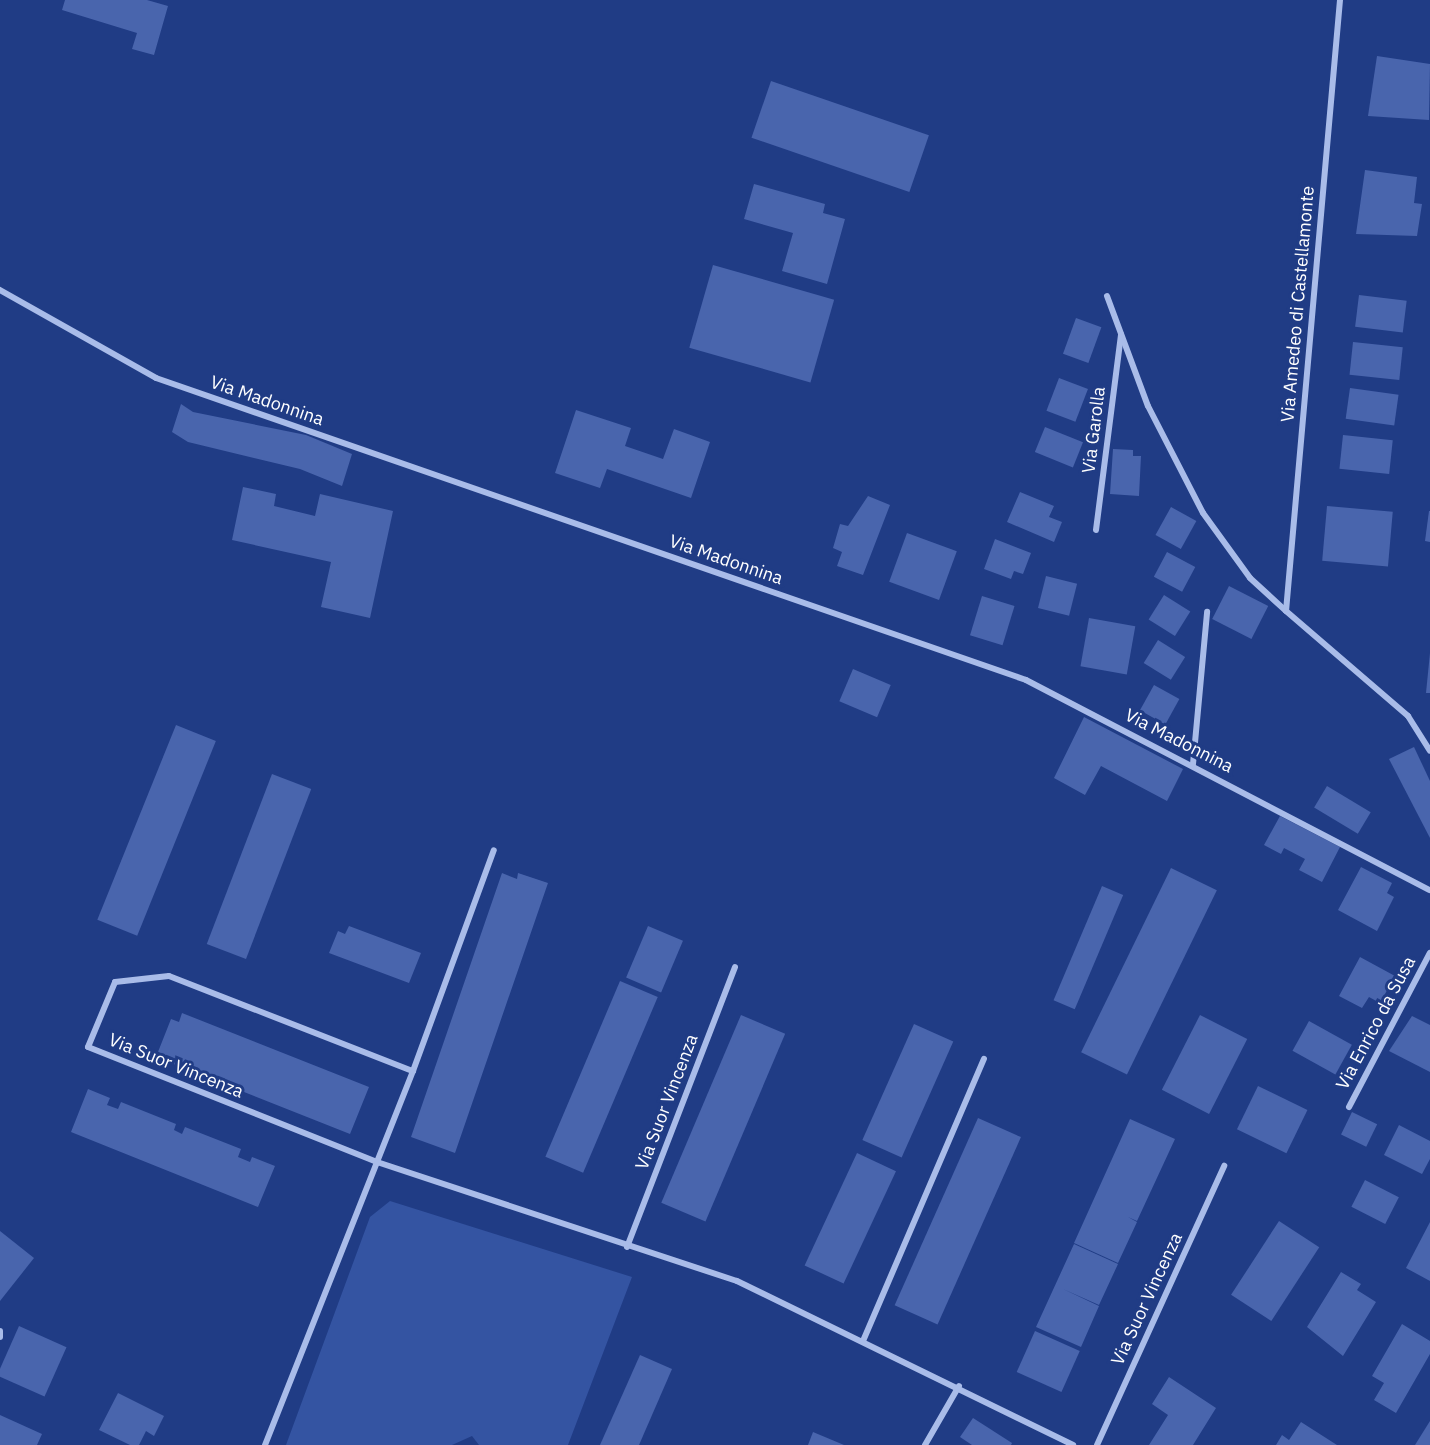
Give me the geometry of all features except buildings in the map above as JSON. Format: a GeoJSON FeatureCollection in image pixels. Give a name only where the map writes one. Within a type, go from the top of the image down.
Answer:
{"type":"FeatureCollection","features":[{"type":"Feature","properties":{"kind":"street","name":"Via Amedeo di Castellamonte"},"geometry":{"type":"LineString","coordinates":[[1286,610],[1340,0]]}},
{"type":"Feature","properties":{"kind":"street","name":"Via Madonnina"},"geometry":{"type":"LineString","coordinates":[[0,290],[156,378],[1026,680],[1193,764],[1430,890]]}},
{"type":"Feature","properties":{"kind":"street"},"geometry":{"type":"LineString","coordinates":[[1107,296],[1148,406],[1203,513],[1250,578],[1408,716],[1430,750]]}},
{"type":"Feature","properties":{"kind":"street","name":"Via Garolla"},"geometry":{"type":"LineString","coordinates":[[1096,530],[1122,334]]}},
{"type":"Feature","properties":{"kind":"street"},"geometry":{"type":"LineString","coordinates":[[1193,764],[1207,612]]}},
{"type":"Feature","properties":{"kind":"street"},"geometry":{"type":"LineString","coordinates":[[265,1445],[413,1071],[495,850]]}},
{"type":"Feature","properties":{"kind":"street","name":"Via Enrico da Susa"},"geometry":{"type":"LineString","coordinates":[[1349,1107],[1430,952]]}},
{"type":"Feature","properties":{"kind":"street","name":"Via Suor Vincenza"},"geometry":{"type":"LineString","coordinates":[[627,1248],[735,968]]}},
{"type":"Feature","properties":{"kind":"street","name":"Via Suor Vincenza"},"geometry":{"type":"LineString","coordinates":[[413,1071],[169,976],[115,982],[88,1047],[377,1162],[627,1248],[737,1281],[959,1386],[1073,1445]]}},
{"type":"Feature","properties":{"kind":"street"},"geometry":{"type":"LineString","coordinates":[[863,1341],[984,1059]]}},
{"type":"Feature","properties":{"kind":"street","name":"Via Suor Vincenza"},"geometry":{"type":"LineString","coordinates":[[1097,1445],[1224,1166]]}},
{"type":"Feature","properties":{"kind":"street"},"geometry":{"type":"LineString","coordinates":[[0,1331],[0,1337]]}},
{"type":"Feature","properties":{"kind":"street"},"geometry":{"type":"LineString","coordinates":[[925,1445],[959,1386]]}},
{"type":"Feature","properties":{"kind":"shaded area"},"geometry":{"type":"Polygon","coordinates":[[[390,1201],[632,1277],[568,1445],[479,1445],[472,1436],[452,1445],[286,1445],[370,1217],[390,1201]]]}}]}
